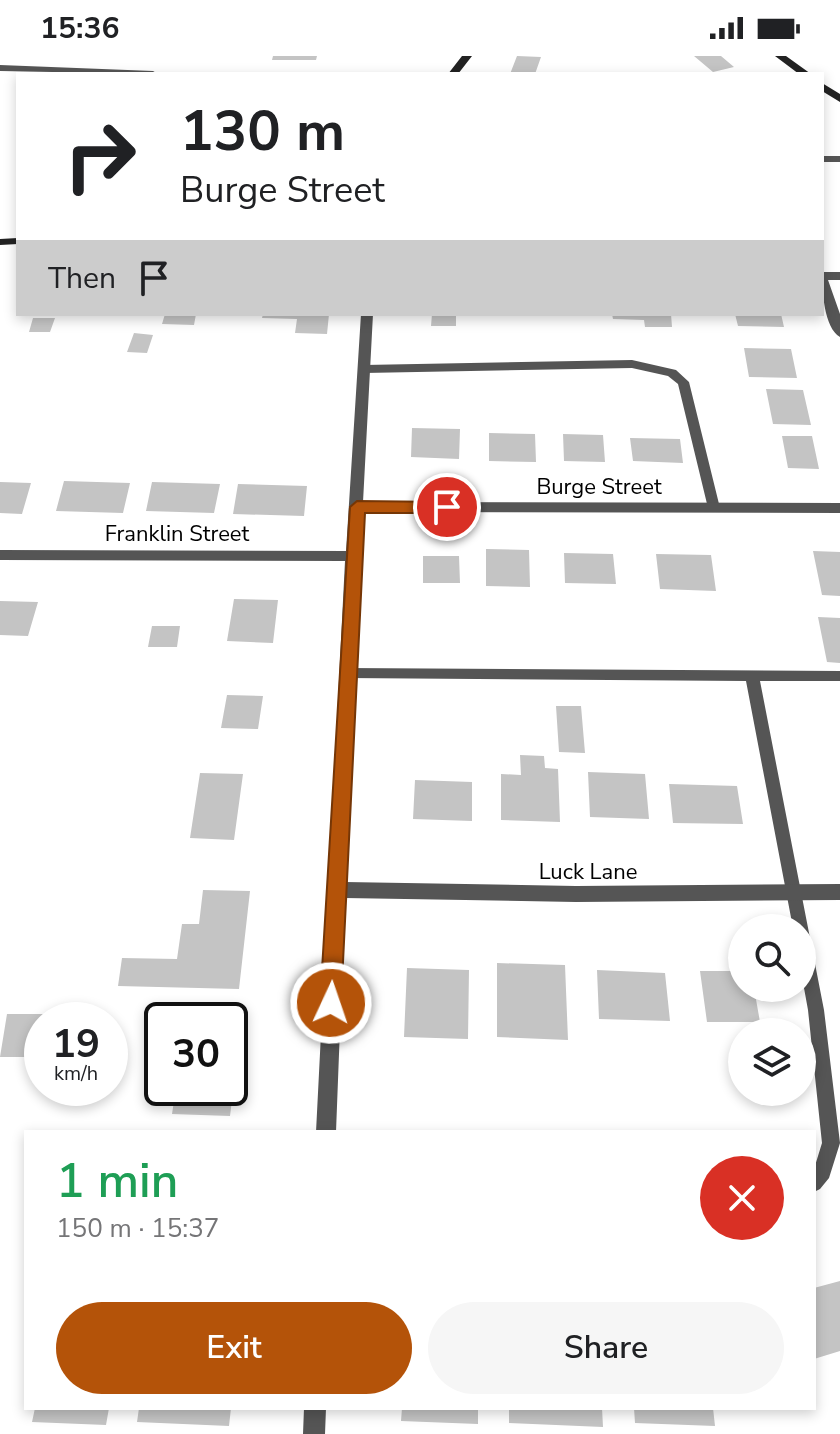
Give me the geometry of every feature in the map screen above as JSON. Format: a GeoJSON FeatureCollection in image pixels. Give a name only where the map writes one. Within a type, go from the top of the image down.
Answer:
{"type":"FeatureCollection","features":[{"type":"Feature","properties":{"kind":"street"},"geometry":{"type":"LineString","coordinates":[[455,72],[467,56]]}},
{"type":"Feature","properties":{"kind":"street"},"geometry":{"type":"LineString","coordinates":[[780,56],[803,72]]}},
{"type":"Feature","properties":{"kind":"street"},"geometry":{"type":"LineString","coordinates":[[0,68],[102,72]]}},
{"type":"Feature","properties":{"kind":"street"},"geometry":{"type":"LineString","coordinates":[[824,283],[840,333]]}},
{"type":"Feature","properties":{"kind":"street"},"geometry":{"type":"LineString","coordinates":[[326,1130],[346,673],[367,316]]}},
{"type":"Feature","properties":{"kind":"street","name":"Burge Street"},"geometry":{"type":"LineString","coordinates":[[357,507],[840,508]]}},
{"type":"Feature","properties":{"kind":"street","name":"Franklin Street"},"geometry":{"type":"LineString","coordinates":[[0,555],[354,556]]}},
{"type":"Feature","properties":{"kind":"street","name":"Luck Lane"},"geometry":{"type":"LineString","coordinates":[[336,890],[576,894],[840,892]]}},
{"type":"Feature","properties":{"kind":"street"},"geometry":{"type":"LineString","coordinates":[[314,1434],[315,1410]]}},
{"type":"Feature","properties":{"kind":"lane"},"geometry":{"type":"LineString","coordinates":[[364,369],[632,364],[672,373],[687,390],[714,508]]}},
{"type":"Feature","properties":{"kind":"lane"},"geometry":{"type":"LineString","coordinates":[[346,673],[840,676]]}},
{"type":"Feature","properties":{"kind":"lane"},"geometry":{"type":"LineString","coordinates":[[752,676],[798,914]]}},
{"type":"Feature","properties":{"kind":"lane"},"geometry":{"type":"LineString","coordinates":[[815,1002],[831,1143],[823,1172],[816,1181]]}},
{"type":"Feature","properties":{"kind":"building"},"geometry":{"type":"Polygon","coordinates":[[[273,56],[317,56],[316,60],[272,60],[273,56]]]}},
{"type":"Feature","properties":{"kind":"building"},"geometry":{"type":"Polygon","coordinates":[[[517,56],[541,57],[536,72],[511,72],[517,56]]]}},
{"type":"Feature","properties":{"kind":"building"},"geometry":{"type":"Polygon","coordinates":[[[694,56],[721,56],[734,67],[713,72],[694,56]]]}},
{"type":"Feature","properties":{"kind":"building"},"geometry":{"type":"Polygon","coordinates":[[[164,316],[196,316],[194,325],[162,324],[164,316]]]}},
{"type":"Feature","properties":{"kind":"building"},"geometry":{"type":"Polygon","coordinates":[[[329,316],[327,334],[295,333],[297,319],[262,318],[329,316]]]}},
{"type":"Feature","properties":{"kind":"building"},"geometry":{"type":"Polygon","coordinates":[[[432,316],[456,316],[456,326],[431,326],[432,316]]]}},
{"type":"Feature","properties":{"kind":"building"},"geometry":{"type":"Polygon","coordinates":[[[612,316],[671,316],[672,327],[645,327],[644,320],[613,319],[612,316]]]}},
{"type":"Feature","properties":{"kind":"building"},"geometry":{"type":"Polygon","coordinates":[[[736,316],[781,316],[784,327],[738,326],[736,316]]]}},
{"type":"Feature","properties":{"kind":"building"},"geometry":{"type":"Polygon","coordinates":[[[33,318],[55,318],[50,332],[29,332],[33,318]]]}},
{"type":"Feature","properties":{"kind":"building"},"geometry":{"type":"Polygon","coordinates":[[[134,333],[153,335],[147,353],[127,352],[134,333]]]}},
{"type":"Feature","properties":{"kind":"building"},"geometry":{"type":"Polygon","coordinates":[[[744,348],[791,349],[797,378],[749,377],[744,348]]]}},
{"type":"Feature","properties":{"kind":"building"},"geometry":{"type":"Polygon","coordinates":[[[766,389],[803,390],[811,425],[773,424],[766,389]]]}},
{"type":"Feature","properties":{"kind":"building"},"geometry":{"type":"Polygon","coordinates":[[[412,428],[460,429],[459,459],[411,457],[412,428]]]}},
{"type":"Feature","properties":{"kind":"building"},"geometry":{"type":"Polygon","coordinates":[[[489,433],[535,434],[536,462],[489,461],[489,433]]]}},
{"type":"Feature","properties":{"kind":"building"},"geometry":{"type":"Polygon","coordinates":[[[563,434],[603,435],[605,462],[564,461],[563,434]]]}},
{"type":"Feature","properties":{"kind":"building"},"geometry":{"type":"Polygon","coordinates":[[[782,436],[812,436],[819,469],[788,468],[782,436]]]}},
{"type":"Feature","properties":{"kind":"building"},"geometry":{"type":"Polygon","coordinates":[[[630,438],[680,439],[683,463],[633,461],[630,438]]]}},
{"type":"Feature","properties":{"kind":"building"},"geometry":{"type":"Polygon","coordinates":[[[64,481],[130,483],[123,513],[56,511],[64,481]]]}},
{"type":"Feature","properties":{"kind":"building"},"geometry":{"type":"Polygon","coordinates":[[[0,482],[31,483],[22,514],[0,513],[0,482]]]}},
{"type":"Feature","properties":{"kind":"building"},"geometry":{"type":"Polygon","coordinates":[[[152,482],[220,484],[214,513],[146,511],[152,482]]]}},
{"type":"Feature","properties":{"kind":"building"},"geometry":{"type":"Polygon","coordinates":[[[238,484],[307,486],[304,516],[233,514],[238,484]]]}},
{"type":"Feature","properties":{"kind":"building"},"geometry":{"type":"Polygon","coordinates":[[[486,549],[529,550],[530,587],[486,586],[486,549]]]}},
{"type":"Feature","properties":{"kind":"building"},"geometry":{"type":"Polygon","coordinates":[[[813,551],[840,552],[840,596],[822,595],[813,551]]]}},
{"type":"Feature","properties":{"kind":"building"},"geometry":{"type":"Polygon","coordinates":[[[564,553],[613,554],[616,584],[565,583],[564,553]]]}},
{"type":"Feature","properties":{"kind":"building"},"geometry":{"type":"Polygon","coordinates":[[[656,554],[711,555],[716,591],[660,589],[656,554]]]}},
{"type":"Feature","properties":{"kind":"building"},"geometry":{"type":"Polygon","coordinates":[[[423,556],[459,556],[460,583],[423,583],[423,556]]]}},
{"type":"Feature","properties":{"kind":"building"},"geometry":{"type":"Polygon","coordinates":[[[234,599],[278,600],[273,643],[227,641],[234,599]]]}},
{"type":"Feature","properties":{"kind":"building"},"geometry":{"type":"Polygon","coordinates":[[[0,601],[38,602],[28,636],[0,635],[0,601]]]}},
{"type":"Feature","properties":{"kind":"building"},"geometry":{"type":"Polygon","coordinates":[[[818,617],[840,618],[840,663],[827,662],[818,617]]]}},
{"type":"Feature","properties":{"kind":"building"},"geometry":{"type":"Polygon","coordinates":[[[152,626],[180,626],[177,647],[148,647],[152,626]]]}},
{"type":"Feature","properties":{"kind":"building"},"geometry":{"type":"Polygon","coordinates":[[[227,695],[263,696],[258,729],[221,728],[227,695]]]}},
{"type":"Feature","properties":{"kind":"building"},"geometry":{"type":"Polygon","coordinates":[[[556,706],[581,706],[585,753],[559,752],[556,706]]]}},
{"type":"Feature","properties":{"kind":"building"},"geometry":{"type":"Polygon","coordinates":[[[520,755],[544,756],[545,768],[558,769],[560,822],[501,820],[501,774],[521,775],[520,755]]]}},
{"type":"Feature","properties":{"kind":"building"},"geometry":{"type":"Polygon","coordinates":[[[588,772],[645,774],[649,819],[590,817],[588,772]]]}},
{"type":"Feature","properties":{"kind":"building"},"geometry":{"type":"Polygon","coordinates":[[[200,773],[243,774],[234,840],[190,838],[200,773]]]}},
{"type":"Feature","properties":{"kind":"building"},"geometry":{"type":"Polygon","coordinates":[[[415,780],[472,782],[472,821],[413,819],[415,780]]]}},
{"type":"Feature","properties":{"kind":"building"},"geometry":{"type":"Polygon","coordinates":[[[669,784],[737,786],[743,824],[673,823],[669,784]]]}},
{"type":"Feature","properties":{"kind":"building"},"geometry":{"type":"Polygon","coordinates":[[[203,890],[250,891],[239,989],[118,986],[122,958],[177,959],[182,924],[199,924],[203,890]]]}},
{"type":"Feature","properties":{"kind":"building"},"geometry":{"type":"Polygon","coordinates":[[[497,963],[565,965],[568,1040],[497,1037],[497,963]]]}},
{"type":"Feature","properties":{"kind":"building"},"geometry":{"type":"Polygon","coordinates":[[[407,968],[469,970],[468,1039],[404,1037],[407,968]]]}},
{"type":"Feature","properties":{"kind":"building"},"geometry":{"type":"Polygon","coordinates":[[[597,970],[665,973],[670,1021],[599,1019],[597,970]]]}},
{"type":"Feature","properties":{"kind":"building"},"geometry":{"type":"Polygon","coordinates":[[[700,971],[728,971],[728,1002],[756,1002],[759,1018],[707,1022],[700,971]]]}},
{"type":"Feature","properties":{"kind":"building"},"geometry":{"type":"Polygon","coordinates":[[[7,1014],[24,1014],[24,1057],[0,1057],[7,1014]]]}},
{"type":"Feature","properties":{"kind":"building"},"geometry":{"type":"Polygon","coordinates":[[[173,1106],[231,1106],[230,1116],[172,1114],[173,1106]]]}},
{"type":"Feature","properties":{"kind":"building"},"geometry":{"type":"Polygon","coordinates":[[[840,1281],[840,1351],[816,1358],[816,1287],[840,1281]]]}},
{"type":"Feature","properties":{"kind":"building"},"geometry":{"type":"Polygon","coordinates":[[[35,1410],[109,1410],[106,1425],[32,1422],[35,1410]]]}},
{"type":"Feature","properties":{"kind":"building"},"geometry":{"type":"Polygon","coordinates":[[[139,1410],[231,1410],[229,1426],[137,1422],[139,1410]]]}},
{"type":"Feature","properties":{"kind":"building"},"geometry":{"type":"Polygon","coordinates":[[[402,1410],[478,1410],[478,1424],[401,1421],[402,1410]]]}},
{"type":"Feature","properties":{"kind":"building"},"geometry":{"type":"Polygon","coordinates":[[[509,1410],[602,1410],[603,1427],[509,1423],[509,1410]]]}},
{"type":"Feature","properties":{"kind":"building"},"geometry":{"type":"Polygon","coordinates":[[[634,1410],[713,1410],[715,1426],[635,1423],[634,1410]]]}},
{"type":"Feature","properties":{"kind":"route"},"geometry":{"type":"LineString","coordinates":[[331,1003],[357,507],[447,507]]}}]}
